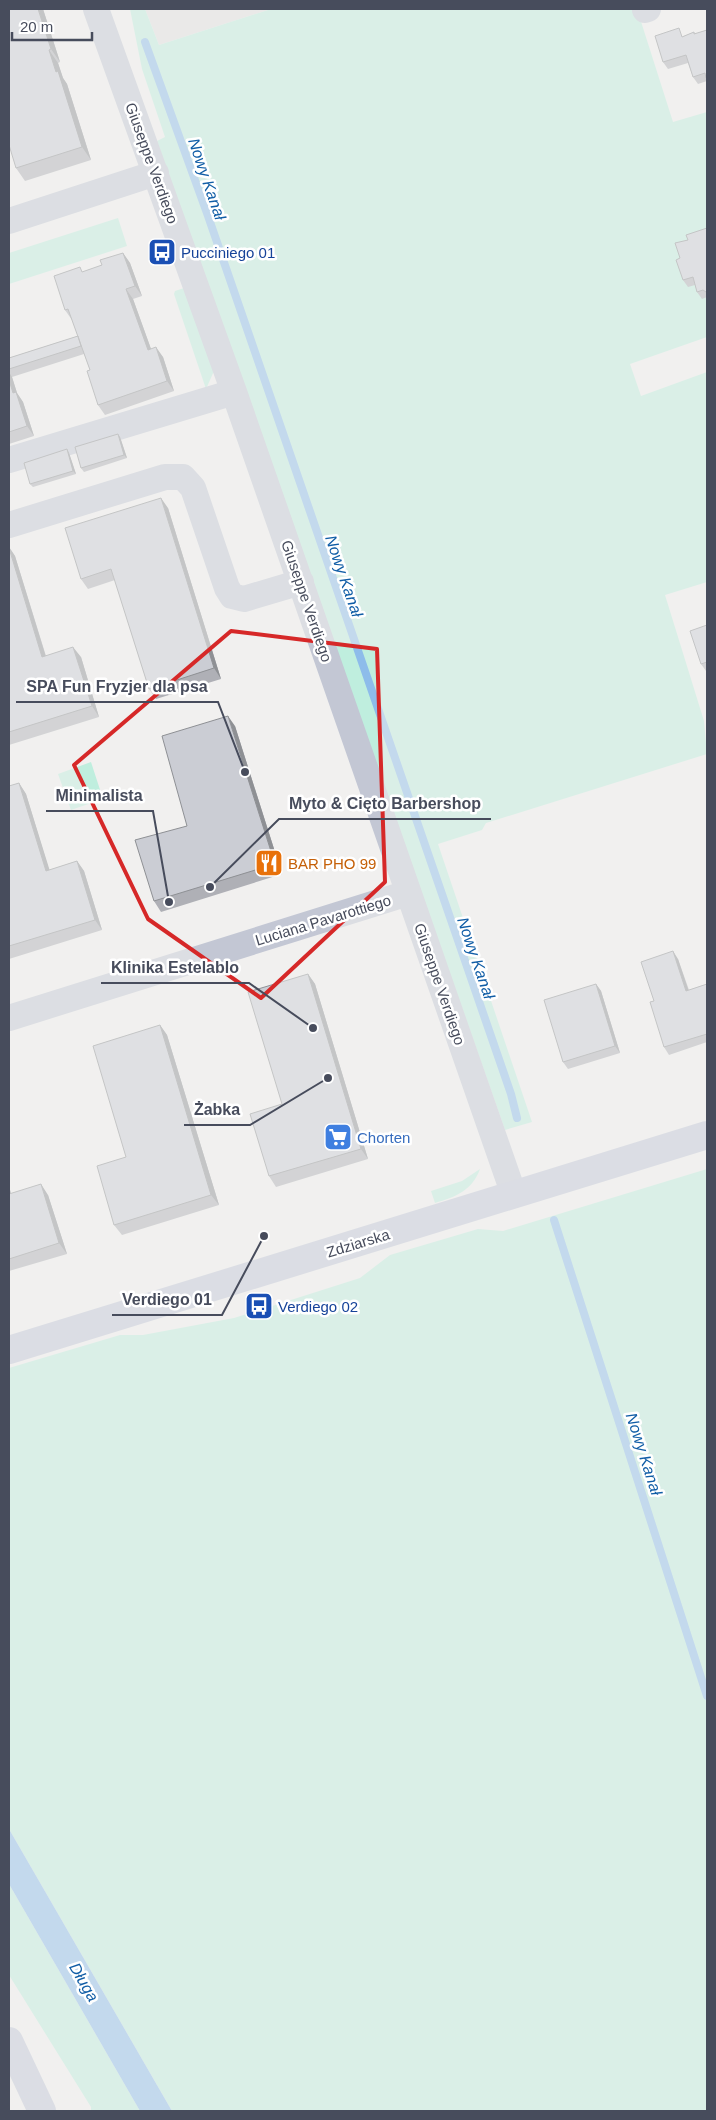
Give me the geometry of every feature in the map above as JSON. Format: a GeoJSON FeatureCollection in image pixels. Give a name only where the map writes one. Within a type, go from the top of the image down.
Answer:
{"type":"FeatureCollection","features":[{"type":"Feature","properties":{"kind":"street","name":"Giuseppe Verdiego"},"geometry":{"type":"LineString","coordinates":[[96,9],[301,582],[514,1195]]}},
{"type":"Feature","properties":{"kind":"street"},"geometry":{"type":"LineString","coordinates":[[9,221],[156,173]]}},
{"type":"Feature","properties":{"kind":"street"},"geometry":{"type":"LineString","coordinates":[[9,460],[234,392]]}},
{"type":"Feature","properties":{"kind":"street"},"geometry":{"type":"LineString","coordinates":[[9,525],[165,476],[183,477],[194,488],[227,588],[232,596],[244,599],[301,582]]}},
{"type":"Feature","properties":{"kind":"street","name":"Luciana Pavarottiego"},"geometry":{"type":"LineString","coordinates":[[9,1018],[408,893]]}},
{"type":"Feature","properties":{"kind":"street","name":"Zdziarska"},"geometry":{"type":"LineString","coordinates":[[9,1350],[707,1135]]}},
{"type":"Feature","properties":{"kind":"street"},"geometry":{"type":"LineString","coordinates":[[9,2041],[42,2111]]}},
{"type":"Feature","properties":{"kind":"highlighted area"},"geometry":{"type":"Polygon","coordinates":[[[231,631],[377,649],[385,882],[261,998],[148,919],[74,765],[231,631]]]}},
{"type":"Feature","properties":{"kind":"shaded area"},"geometry":{"type":"Polygon","coordinates":[[[145,9],[271,9],[159,45],[145,9]]]}},
{"type":"Feature","properties":{"kind":"green space"},"geometry":{"type":"Polygon","coordinates":[[[130,9],[145,9],[159,45],[271,9],[637,9],[673,122],[707,112],[707,237],[698,284],[707,297],[707,337],[630,364],[641,396],[707,372],[707,582],[665,595],[704,721],[707,754],[486,823],[482,830],[438,844],[532,1122],[505,1130],[157,141],[165,137],[142,69],[130,9]]]}},
{"type":"Feature","properties":{"kind":"green space"},"geometry":{"type":"Polygon","coordinates":[[[118,218],[127,246],[9,284],[9,253],[118,218]]]}},
{"type":"Feature","properties":{"kind":"green space"},"geometry":{"type":"Polygon","coordinates":[[[184,288],[214,371],[206,389],[174,294],[175,291],[184,288]]]}},
{"type":"Feature","properties":{"kind":"green space"},"geometry":{"type":"Polygon","coordinates":[[[91,762],[103,799],[71,810],[58,774],[91,762]]]}},
{"type":"Feature","properties":{"kind":"green space"},"geometry":{"type":"Polygon","coordinates":[[[480,1169],[477,1177],[468,1188],[435,1203],[431,1191],[462,1181],[480,1169]]]}},
{"type":"Feature","properties":{"kind":"green space"},"geometry":{"type":"Polygon","coordinates":[[[707,1169],[707,2111],[172,2111],[9,1829],[9,1368],[120,1335],[143,1335],[234,1318],[360,1278],[390,1255],[478,1229],[503,1231],[707,1169]]]}},
{"type":"Feature","properties":{"kind":"green space"},"geometry":{"type":"Polygon","coordinates":[[[9,1884],[140,2111],[91,2111],[91,2107],[9,1975],[9,1884]]]}},
{"type":"Feature","properties":{"kind":"water","name":"Długa"},"geometry":{"type":"Polygon","coordinates":[[[9,1829],[172,2111],[140,2111],[9,1884],[9,1829]]]}},
{"type":"Feature","properties":{"kind":"building"},"geometry":{"type":"Polygon","coordinates":[[[9,9],[38,9],[51,49],[49,50],[56,72],[58,71],[82,147],[16,168],[9,145],[9,9]]]}},
{"type":"Feature","properties":{"kind":"building"},"geometry":{"type":"Polygon","coordinates":[[[679,28],[682,37],[694,32],[694,34],[707,30],[707,78],[705,73],[693,77],[686,55],[663,62],[655,36],[679,28]]]}},
{"type":"Feature","properties":{"kind":"building"},"geometry":{"type":"Polygon","coordinates":[[[707,228],[707,291],[697,292],[693,277],[683,280],[676,260],[680,258],[675,243],[688,240],[686,235],[707,228]]]}},
{"type":"Feature","properties":{"kind":"building"},"geometry":{"type":"Polygon","coordinates":[[[123,253],[135,286],[126,289],[148,350],[156,347],[167,381],[98,405],[87,371],[90,370],[68,309],[65,310],[54,276],[80,267],[82,272],[102,265],[100,260],[123,253]]]}},
{"type":"Feature","properties":{"kind":"building"},"geometry":{"type":"Polygon","coordinates":[[[78,336],[81,346],[9,369],[9,358],[78,336]]]}},
{"type":"Feature","properties":{"kind":"building"},"geometry":{"type":"Polygon","coordinates":[[[9,380],[13,393],[16,392],[27,426],[9,432],[9,380]]]}},
{"type":"Feature","properties":{"kind":"building"},"geometry":{"type":"Polygon","coordinates":[[[118,434],[124,455],[81,468],[75,447],[118,434]]]}},
{"type":"Feature","properties":{"kind":"building"},"geometry":{"type":"Polygon","coordinates":[[[67,449],[73,471],[30,484],[24,463],[67,449]]]}},
{"type":"Feature","properties":{"kind":"building"},"geometry":{"type":"Polygon","coordinates":[[[161,498],[214,668],[149,689],[111,569],[81,579],[65,528],[161,498]]]}},
{"type":"Feature","properties":{"kind":"building"},"geometry":{"type":"Polygon","coordinates":[[[9,548],[42,657],[73,647],[92,706],[9,732],[9,548]]]}},
{"type":"Feature","properties":{"kind":"building"},"geometry":{"type":"Polygon","coordinates":[[[707,625],[707,662],[701,664],[690,631],[707,625]]]}},
{"type":"Feature","properties":{"kind":"building"},"geometry":{"type":"Polygon","coordinates":[[[228,716],[275,864],[154,901],[135,840],[187,826],[162,736],[228,716]]]}},
{"type":"Feature","properties":{"kind":"building"},"geometry":{"type":"Polygon","coordinates":[[[19,783],[46,871],[77,861],[95,920],[9,946],[9,786],[19,783]]]}},
{"type":"Feature","properties":{"kind":"building"},"geometry":{"type":"Polygon","coordinates":[[[673,951],[686,991],[707,984],[707,1034],[664,1047],[650,1002],[654,1001],[641,962],[673,951]]]}},
{"type":"Feature","properties":{"kind":"building"},"geometry":{"type":"Polygon","coordinates":[[[308,974],[361,1149],[269,1176],[250,1114],[282,1104],[248,992],[308,974]]]}},
{"type":"Feature","properties":{"kind":"building"},"geometry":{"type":"Polygon","coordinates":[[[596,984],[615,1046],[563,1062],[544,1000],[596,984]]]}},
{"type":"Feature","properties":{"kind":"building"},"geometry":{"type":"Polygon","coordinates":[[[160,1025],[211,1195],[114,1225],[97,1166],[126,1157],[93,1046],[160,1025]]]}},
{"type":"Feature","properties":{"kind":"building"},"geometry":{"type":"Polygon","coordinates":[[[41,1184],[59,1243],[9,1259],[9,1194],[41,1184]]]}},
{"type":"Feature","properties":{"kind":"waterway","name":"Nowy Kanał"},"geometry":{"type":"LineString","coordinates":[[145,42],[208,216],[511,1094],[517,1118]]}},
{"type":"Feature","properties":{"kind":"waterway","name":"Nowy Kanał"},"geometry":{"type":"LineString","coordinates":[[554,1220],[707,1696]]}},
{"type":"Feature","properties":{"kind":"place","name":"Pucciniego 01"},"geometry":{"type":"Point","coordinates":[162,252]}},
{"type":"Feature","properties":{"kind":"place","name":"SPA Fun Fryzjer dla psa"},"geometry":{"type":"Point","coordinates":[245,772]}},
{"type":"Feature","properties":{"kind":"place","name":"BAR PHO 99"},"geometry":{"type":"Point","coordinates":[269,863]}},
{"type":"Feature","properties":{"kind":"place","name":"Myto & Cięto Barbershop"},"geometry":{"type":"Point","coordinates":[210,887]}},
{"type":"Feature","properties":{"kind":"place","name":"Minimalista"},"geometry":{"type":"Point","coordinates":[169,902]}},
{"type":"Feature","properties":{"kind":"place","name":"Klinika Estelablo"},"geometry":{"type":"Point","coordinates":[313,1028]}},
{"type":"Feature","properties":{"kind":"place","name":"Żabka"},"geometry":{"type":"Point","coordinates":[328,1078]}},
{"type":"Feature","properties":{"kind":"place","name":"Chorten"},"geometry":{"type":"Point","coordinates":[338,1137]}},
{"type":"Feature","properties":{"kind":"place","name":"Verdiego 01"},"geometry":{"type":"Point","coordinates":[264,1236]}},
{"type":"Feature","properties":{"kind":"place","name":"Verdiego 02"},"geometry":{"type":"Point","coordinates":[259,1306]}}]}
